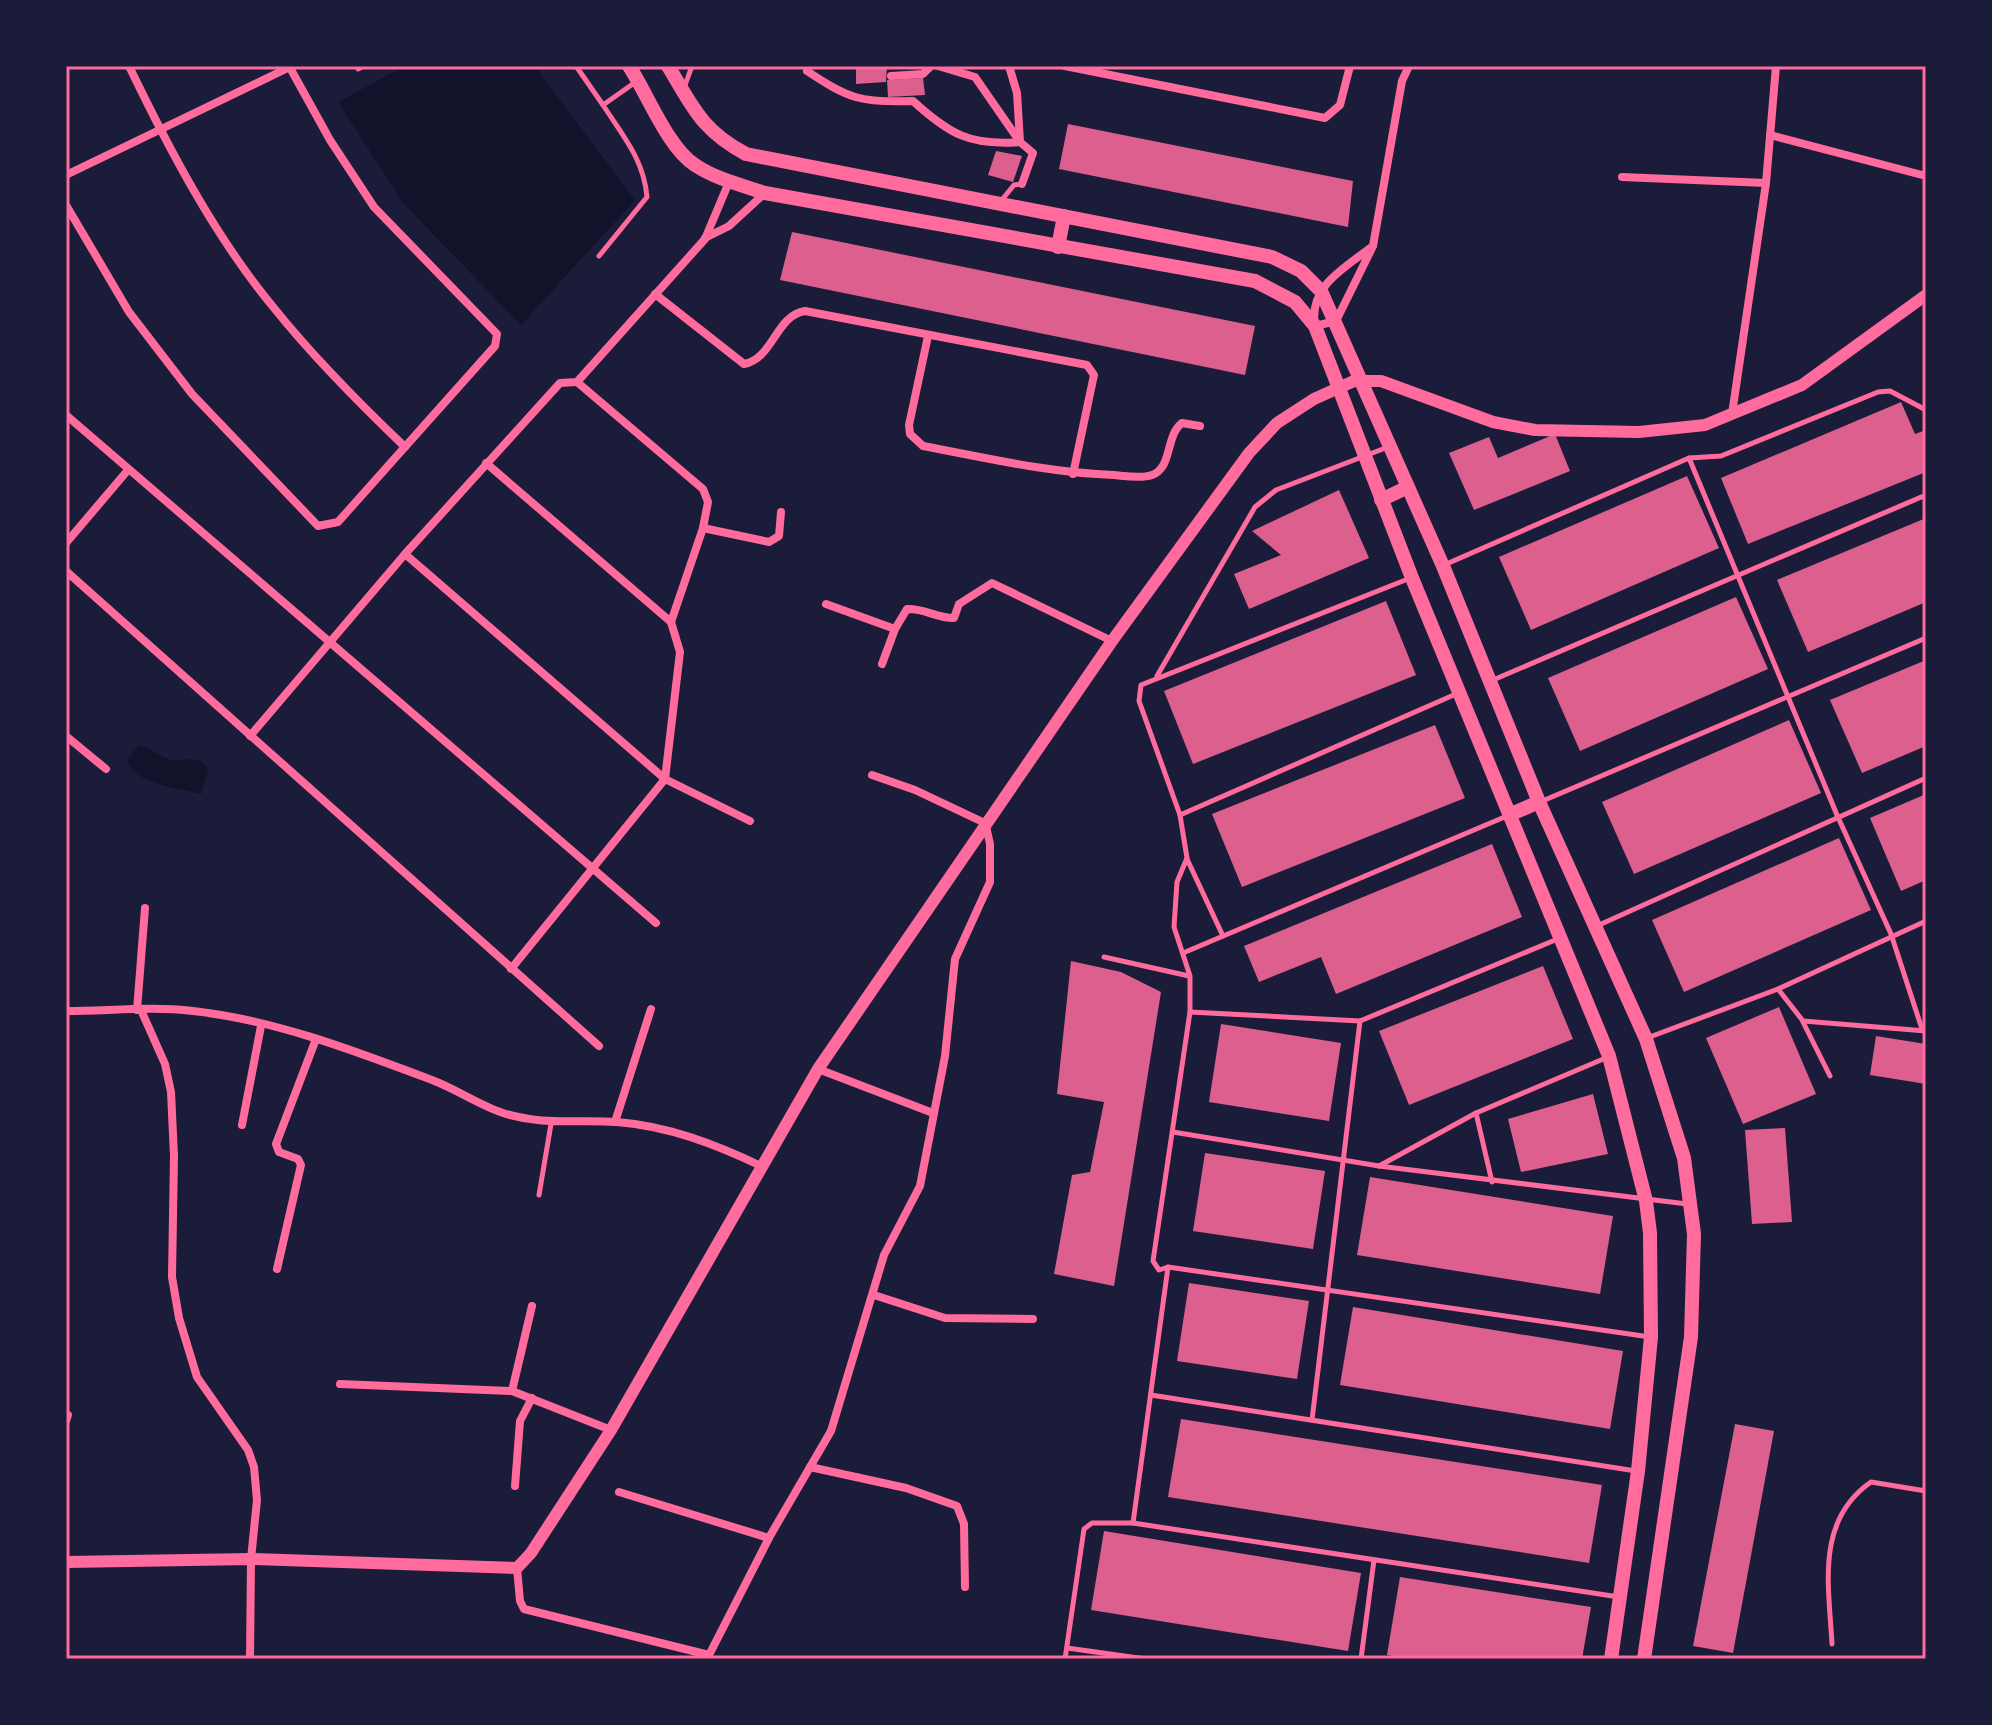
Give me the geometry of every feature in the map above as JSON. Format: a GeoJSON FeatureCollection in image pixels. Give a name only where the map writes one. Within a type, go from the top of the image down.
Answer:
{"type":"FeatureCollection","features":[{"type":"Feature","properties":{"kind":"main road"},"geometry":{"type":"LineString","coordinates":[[629,66],[671,138],[693,164],[729,182],[765,193],[1255,281],[1295,302],[1315,326],[1412,578],[1609,1056],[1646,1201],[1650,1233],[1651,1337],[1638,1471],[1611,1659]]}},
{"type":"Feature","properties":{"kind":"main road"},"geometry":{"type":"LineString","coordinates":[[668,66],[704,125],[721,141],[746,154],[1272,257],[1301,271],[1319,289],[1336,321],[1443,566],[1539,802],[1646,1039],[1684,1158],[1694,1234],[1691,1337],[1647,1658]]}},
{"type":"Feature","properties":{"kind":"main road"},"geometry":{"type":"LineString","coordinates":[[1058,247],[1064,216]]}},
{"type":"Feature","properties":{"kind":"main road"},"geometry":{"type":"LineString","coordinates":[[1381,500],[1408,487]]}},
{"type":"Feature","properties":{"kind":"main road"},"geometry":{"type":"LineString","coordinates":[[1509,815],[1539,802]]}},
{"type":"Feature","properties":{"kind":"street"},"geometry":{"type":"LineString","coordinates":[[129,66],[160,128],[222,234],[272,306],[355,399],[405,447]]}},
{"type":"Feature","properties":{"kind":"street"},"geometry":{"type":"LineString","coordinates":[[891,76],[923,74],[931,66]]}},
{"type":"Feature","properties":{"kind":"street"},"geometry":{"type":"LineString","coordinates":[[938,66],[975,77],[1020,142],[1033,153],[1022,184]]}},
{"type":"Feature","properties":{"kind":"street"},"geometry":{"type":"LineString","coordinates":[[975,77],[979,66]]}},
{"type":"Feature","properties":{"kind":"street"},"geometry":{"type":"LineString","coordinates":[[1009,66],[1017,93],[1020,142]]}},
{"type":"Feature","properties":{"kind":"street"},"geometry":{"type":"LineString","coordinates":[[1065,66],[1325,118],[1340,105],[1350,66]]}},
{"type":"Feature","properties":{"kind":"street"},"geometry":{"type":"LineString","coordinates":[[1373,246],[1319,289],[1313,313],[1315,326],[1336,321],[1373,246],[1402,81],[1409,66]]}},
{"type":"Feature","properties":{"kind":"street"},"geometry":{"type":"LineString","coordinates":[[1732,416],[1766,183],[1776,66]]}},
{"type":"Feature","properties":{"kind":"street"},"geometry":{"type":"LineString","coordinates":[[66,175],[290,67],[330,140],[374,207],[497,334],[495,346],[338,522],[318,526],[192,394],[129,312],[66,205]]}},
{"type":"Feature","properties":{"kind":"street"},"geometry":{"type":"LineString","coordinates":[[807,71],[846,96],[877,102],[913,101],[942,127],[979,143],[1020,142]]}},
{"type":"Feature","properties":{"kind":"street"},"geometry":{"type":"LineString","coordinates":[[1770,135],[1926,176]]}},
{"type":"Feature","properties":{"kind":"street"},"geometry":{"type":"LineString","coordinates":[[1622,177],[1766,183]]}},
{"type":"Feature","properties":{"kind":"street"},"geometry":{"type":"LineString","coordinates":[[705,239],[729,182]]}},
{"type":"Feature","properties":{"kind":"street"},"geometry":{"type":"LineString","coordinates":[[577,382],[705,239],[729,226],[765,193]]}},
{"type":"Feature","properties":{"kind":"street"},"geometry":{"type":"LineString","coordinates":[[655,294],[744,364],[758,359],[792,315],[800,312],[1087,365],[1094,375],[1073,474]]}},
{"type":"Feature","properties":{"kind":"street"},"geometry":{"type":"LineString","coordinates":[[986,825],[990,844],[990,882],[955,959],[945,1056],[920,1186],[892,1235],[850,1359],[831,1431],[769,1538],[708,1657],[527,1610],[520,1601],[517,1568],[611,1430],[818,1069],[1112,641],[1249,453],[1277,423],[1314,399],[1354,381],[1381,381],[1493,422],[1535,430],[1639,432],[1705,425],[1802,385],[1926,295]]}},
{"type":"Feature","properties":{"kind":"street"},"geometry":{"type":"LineString","coordinates":[[928,336],[910,434],[923,446],[1073,474],[1153,475],[1165,464],[1175,428],[1187,423],[1200,426]]}},
{"type":"Feature","properties":{"kind":"street"},"geometry":{"type":"LineString","coordinates":[[250,736],[405,554],[560,383],[577,382],[703,489],[708,502],[703,528],[678,593],[671,622],[680,652],[665,779],[511,969]]}},
{"type":"Feature","properties":{"kind":"street"},"geometry":{"type":"LineString","coordinates":[[66,415],[656,923]]}},
{"type":"Feature","properties":{"kind":"street"},"geometry":{"type":"LineString","coordinates":[[486,463],[671,622]]}},
{"type":"Feature","properties":{"kind":"street"},"geometry":{"type":"LineString","coordinates":[[66,543],[128,470]]}},
{"type":"Feature","properties":{"kind":"street"},"geometry":{"type":"LineString","coordinates":[[703,528],[769,542],[779,536],[781,512]]}},
{"type":"Feature","properties":{"kind":"street"},"geometry":{"type":"LineString","coordinates":[[405,554],[665,779],[750,821]]}},
{"type":"Feature","properties":{"kind":"street"},"geometry":{"type":"LineString","coordinates":[[66,571],[599,1046]]}},
{"type":"Feature","properties":{"kind":"street"},"geometry":{"type":"LineString","coordinates":[[882,664],[895,629],[907,609],[920,608],[933,616],[954,618],[959,604],[992,583],[1112,641]]}},
{"type":"Feature","properties":{"kind":"street"},"geometry":{"type":"LineString","coordinates":[[826,604],[895,629]]}},
{"type":"Feature","properties":{"kind":"street"},"geometry":{"type":"LineString","coordinates":[[66,736],[106,769]]}},
{"type":"Feature","properties":{"kind":"street"},"geometry":{"type":"LineString","coordinates":[[872,775],[915,790],[986,825]]}},
{"type":"Feature","properties":{"kind":"street"},"geometry":{"type":"LineString","coordinates":[[145,908],[139,1010],[165,1064],[171,1092],[173,1293],[197,1377],[248,1450],[254,1467],[257,1500],[251,1559],[250,1659]]}},
{"type":"Feature","properties":{"kind":"street"},"geometry":{"type":"LineString","coordinates":[[615,1122],[651,1009]]}},
{"type":"Feature","properties":{"kind":"street"},"geometry":{"type":"LineString","coordinates":[[66,1011],[198,1012],[261,1026],[316,1039],[435,1081],[501,1113],[551,1124],[615,1122],[682,1133],[761,1166]]}},
{"type":"Feature","properties":{"kind":"street"},"geometry":{"type":"LineString","coordinates":[[242,1125],[261,1026]]}},
{"type":"Feature","properties":{"kind":"street"},"geometry":{"type":"LineString","coordinates":[[277,1269],[301,1165],[298,1159],[279,1152],[276,1144],[316,1039]]}},
{"type":"Feature","properties":{"kind":"street"},"geometry":{"type":"LineString","coordinates":[[818,1069],[933,1113]]}},
{"type":"Feature","properties":{"kind":"street"},"geometry":{"type":"LineString","coordinates":[[874,1295],[945,1318],[1033,1319]]}},
{"type":"Feature","properties":{"kind":"street"},"geometry":{"type":"LineString","coordinates":[[512,1391],[532,1306]]}},
{"type":"Feature","properties":{"kind":"street"},"geometry":{"type":"LineString","coordinates":[[340,1384],[512,1391],[611,1430]]}},
{"type":"Feature","properties":{"kind":"street"},"geometry":{"type":"LineString","coordinates":[[515,1486],[520,1421],[532,1398]]}},
{"type":"Feature","properties":{"kind":"street"},"geometry":{"type":"LineString","coordinates":[[810,1467],[906,1488],[957,1506],[964,1524],[965,1587]]}},
{"type":"Feature","properties":{"kind":"street"},"geometry":{"type":"LineString","coordinates":[[619,1492],[769,1538]]}},
{"type":"Feature","properties":{"kind":"street"},"geometry":{"type":"LineString","coordinates":[[66,1562],[251,1559],[517,1568]]}},
{"type":"Feature","properties":{"kind":"lane"},"geometry":{"type":"LineString","coordinates":[[576,66],[638,157],[645,174],[646,203],[599,256]]}},
{"type":"Feature","properties":{"kind":"lane"},"geometry":{"type":"LineString","coordinates":[[683,91],[692,66]]}},
{"type":"Feature","properties":{"kind":"lane"},"geometry":{"type":"LineString","coordinates":[[603,105],[638,80]]}},
{"type":"Feature","properties":{"kind":"lane"},"geometry":{"type":"LineString","coordinates":[[1000,202],[1014,185],[1022,184]]}},
{"type":"Feature","properties":{"kind":"lane"},"geometry":{"type":"LineString","coordinates":[[1443,566],[1689,458],[1721,456],[1878,392],[1890,391],[1926,410]]}},
{"type":"Feature","properties":{"kind":"lane"},"geometry":{"type":"LineString","coordinates":[[1157,676],[1255,507],[1276,490],[1390,446]]}},
{"type":"Feature","properties":{"kind":"lane"},"geometry":{"type":"LineString","coordinates":[[1689,458],[1837,815],[1891,934],[1924,1030],[1803,1021]]}},
{"type":"Feature","properties":{"kind":"lane"},"geometry":{"type":"LineString","coordinates":[[1491,681],[1926,495]]}},
{"type":"Feature","properties":{"kind":"lane"},"geometry":{"type":"LineString","coordinates":[[1223,936],[1187,858],[1180,815],[1139,701],[1141,685],[1157,676],[1412,578]]}},
{"type":"Feature","properties":{"kind":"lane"},"geometry":{"type":"LineString","coordinates":[[1539,802],[1926,638]]}},
{"type":"Feature","properties":{"kind":"lane"},"geometry":{"type":"LineString","coordinates":[[1180,815],[1461,692]]}},
{"type":"Feature","properties":{"kind":"lane"},"geometry":{"type":"LineString","coordinates":[[1595,927],[1837,815],[1926,778]]}},
{"type":"Feature","properties":{"kind":"lane"},"geometry":{"type":"LineString","coordinates":[[1183,953],[1509,815]]}},
{"type":"Feature","properties":{"kind":"lane"},"geometry":{"type":"LineString","coordinates":[[1187,858],[1174,904],[1174,927],[1190,976],[1190,1012],[1153,1261],[1159,1270],[1168,1267],[1651,1337]]}},
{"type":"Feature","properties":{"kind":"lane"},"geometry":{"type":"LineString","coordinates":[[1646,1039],[1778,989],[1891,934],[1926,921]]}},
{"type":"Feature","properties":{"kind":"lane"},"geometry":{"type":"LineString","coordinates":[[1190,1012],[1360,1021],[1561,938]]}},
{"type":"Feature","properties":{"kind":"lane"},"geometry":{"type":"LineString","coordinates":[[1104,957],[1190,976]]}},
{"type":"Feature","properties":{"kind":"lane"},"geometry":{"type":"LineString","coordinates":[[1778,989],[1803,1021],[1830,1076]]}},
{"type":"Feature","properties":{"kind":"lane"},"geometry":{"type":"LineString","coordinates":[[1312,1420],[1360,1021]]}},
{"type":"Feature","properties":{"kind":"lane"},"geometry":{"type":"LineString","coordinates":[[1379,1166],[1476,1113],[1609,1056]]}},
{"type":"Feature","properties":{"kind":"lane"},"geometry":{"type":"LineString","coordinates":[[1476,1113],[1492,1182]]}},
{"type":"Feature","properties":{"kind":"lane"},"geometry":{"type":"LineString","coordinates":[[539,1195],[551,1124]]}},
{"type":"Feature","properties":{"kind":"lane"},"geometry":{"type":"LineString","coordinates":[[1173,1132],[1492,1182],[1690,1204]]}},
{"type":"Feature","properties":{"kind":"lane"},"geometry":{"type":"LineString","coordinates":[[1133,1523],[1168,1267]]}},
{"type":"Feature","properties":{"kind":"lane"},"geometry":{"type":"LineString","coordinates":[[1151,1395],[1638,1471]]}},
{"type":"Feature","properties":{"kind":"lane"},"geometry":{"type":"LineString","coordinates":[[1832,1644],[1828,1565],[1829,1541],[1834,1529],[1861,1488],[1871,1482],[1926,1491]]}},
{"type":"Feature","properties":{"kind":"lane"},"geometry":{"type":"LineString","coordinates":[[1065,1659],[1085,1526],[1133,1523],[1620,1597]]}},
{"type":"Feature","properties":{"kind":"lane"},"geometry":{"type":"LineString","coordinates":[[1361,1659],[1374,1560]]}},
{"type":"Feature","properties":{"kind":"lane"},"geometry":{"type":"LineString","coordinates":[[1067,1648],[1146,1659]]}},
{"type":"Feature","properties":{"kind":"shaded area"},"geometry":{"type":"Polygon","coordinates":[[[405,66],[535,66],[635,200],[521,325],[404,204],[338,102],[405,66]]]}},
{"type":"Feature","properties":{"kind":"shaded area"},"geometry":{"type":"Polygon","coordinates":[[[139,746],[168,759],[195,759],[204,764],[208,770],[201,794],[158,784],[138,774],[127,759],[139,746]]]}},
{"type":"Feature","properties":{"kind":"building"},"geometry":{"type":"Polygon","coordinates":[[[856,66],[887,66],[886,82],[856,84],[856,66]]]}},
{"type":"Feature","properties":{"kind":"building"},"geometry":{"type":"Polygon","coordinates":[[[923,78],[925,95],[888,97],[887,80],[923,78]]]}},
{"type":"Feature","properties":{"kind":"building"},"geometry":{"type":"Polygon","coordinates":[[[1068,124],[1353,181],[1348,227],[1059,169],[1068,124]]]}},
{"type":"Feature","properties":{"kind":"building"},"geometry":{"type":"Polygon","coordinates":[[[996,151],[1022,156],[1013,182],[988,175],[996,151]]]}},
{"type":"Feature","properties":{"kind":"building"},"geometry":{"type":"Polygon","coordinates":[[[792,232],[1255,326],[1245,375],[780,280],[792,232]]]}},
{"type":"Feature","properties":{"kind":"building"},"geometry":{"type":"Polygon","coordinates":[[[1901,402],[1915,434],[1926,430],[1926,472],[1748,544],[1721,478],[1901,402]]]}},
{"type":"Feature","properties":{"kind":"building"},"geometry":{"type":"Polygon","coordinates":[[[1555,434],[1570,471],[1474,510],[1449,453],[1489,437],[1498,458],[1555,434]]]}},
{"type":"Feature","properties":{"kind":"building"},"geometry":{"type":"Polygon","coordinates":[[[1687,476],[1719,548],[1531,630],[1499,557],[1687,476]]]}},
{"type":"Feature","properties":{"kind":"building"},"geometry":{"type":"Polygon","coordinates":[[[1339,490],[1369,558],[1249,609],[1234,574],[1281,555],[1252,531],[1339,490]]]}},
{"type":"Feature","properties":{"kind":"building"},"geometry":{"type":"Polygon","coordinates":[[[1926,518],[1926,602],[1808,652],[1777,580],[1926,518]]]}},
{"type":"Feature","properties":{"kind":"building"},"geometry":{"type":"Polygon","coordinates":[[[1736,597],[1768,669],[1580,751],[1548,678],[1736,597]]]}},
{"type":"Feature","properties":{"kind":"building"},"geometry":{"type":"Polygon","coordinates":[[[1386,601],[1416,675],[1193,764],[1164,691],[1386,601]]]}},
{"type":"Feature","properties":{"kind":"building"},"geometry":{"type":"Polygon","coordinates":[[[1926,660],[1926,746],[1862,773],[1830,700],[1926,660]]]}},
{"type":"Feature","properties":{"kind":"building"},"geometry":{"type":"Polygon","coordinates":[[[1789,720],[1821,793],[1634,874],[1602,802],[1789,720]]]}},
{"type":"Feature","properties":{"kind":"building"},"geometry":{"type":"Polygon","coordinates":[[[1435,725],[1465,798],[1242,887],[1212,814],[1435,725]]]}},
{"type":"Feature","properties":{"kind":"building"},"geometry":{"type":"Polygon","coordinates":[[[1926,794],[1926,880],[1901,891],[1870,818],[1926,794]]]}},
{"type":"Feature","properties":{"kind":"building"},"geometry":{"type":"Polygon","coordinates":[[[1839,838],[1871,910],[1684,992],[1652,920],[1839,838]]]}},
{"type":"Feature","properties":{"kind":"building"},"geometry":{"type":"Polygon","coordinates":[[[1492,844],[1522,917],[1336,994],[1321,957],[1259,982],[1244,946],[1492,844]]]}},
{"type":"Feature","properties":{"kind":"building"},"geometry":{"type":"Polygon","coordinates":[[[1071,961],[1121,972],[1161,992],[1114,1286],[1054,1274],[1072,1175],[1090,1172],[1104,1102],[1057,1094],[1071,961]]]}},
{"type":"Feature","properties":{"kind":"building"},"geometry":{"type":"Polygon","coordinates":[[[1543,966],[1573,1039],[1409,1105],[1379,1031],[1543,966]]]}},
{"type":"Feature","properties":{"kind":"building"},"geometry":{"type":"Polygon","coordinates":[[[1779,1007],[1816,1094],[1743,1124],[1706,1038],[1779,1007]]]}},
{"type":"Feature","properties":{"kind":"building"},"geometry":{"type":"Polygon","coordinates":[[[1221,1024],[1341,1043],[1329,1121],[1209,1102],[1221,1024]]]}},
{"type":"Feature","properties":{"kind":"building"},"geometry":{"type":"Polygon","coordinates":[[[1876,1036],[1926,1044],[1926,1084],[1870,1075],[1876,1036]]]}},
{"type":"Feature","properties":{"kind":"building"},"geometry":{"type":"Polygon","coordinates":[[[1593,1094],[1608,1154],[1521,1172],[1508,1119],[1593,1094]]]}},
{"type":"Feature","properties":{"kind":"building"},"geometry":{"type":"Polygon","coordinates":[[[1785,1128],[1792,1222],[1752,1224],[1745,1130],[1785,1128]]]}},
{"type":"Feature","properties":{"kind":"building"},"geometry":{"type":"Polygon","coordinates":[[[1205,1153],[1325,1171],[1313,1249],[1193,1231],[1205,1153]]]}},
{"type":"Feature","properties":{"kind":"building"},"geometry":{"type":"Polygon","coordinates":[[[1370,1177],[1613,1216],[1600,1294],[1357,1255],[1370,1177]]]}},
{"type":"Feature","properties":{"kind":"building"},"geometry":{"type":"Polygon","coordinates":[[[1189,1283],[1309,1301],[1297,1379],[1177,1361],[1189,1283]]]}},
{"type":"Feature","properties":{"kind":"building"},"geometry":{"type":"Polygon","coordinates":[[[1353,1307],[1623,1351],[1610,1429],[1340,1385],[1353,1307]]]}},
{"type":"Feature","properties":{"kind":"building"},"geometry":{"type":"Polygon","coordinates":[[[1181,1419],[1602,1485],[1589,1563],[1168,1497],[1181,1419]]]}},
{"type":"Feature","properties":{"kind":"building"},"geometry":{"type":"Polygon","coordinates":[[[1735,1424],[1774,1431],[1733,1653],[1693,1646],[1735,1424]]]}},
{"type":"Feature","properties":{"kind":"building"},"geometry":{"type":"Polygon","coordinates":[[[1104,1531],[1361,1573],[1348,1651],[1091,1610],[1104,1531]]]}},
{"type":"Feature","properties":{"kind":"building"},"geometry":{"type":"Polygon","coordinates":[[[1400,1577],[1591,1607],[1582,1659],[1411,1659],[1387,1655],[1400,1577]]]}}]}
